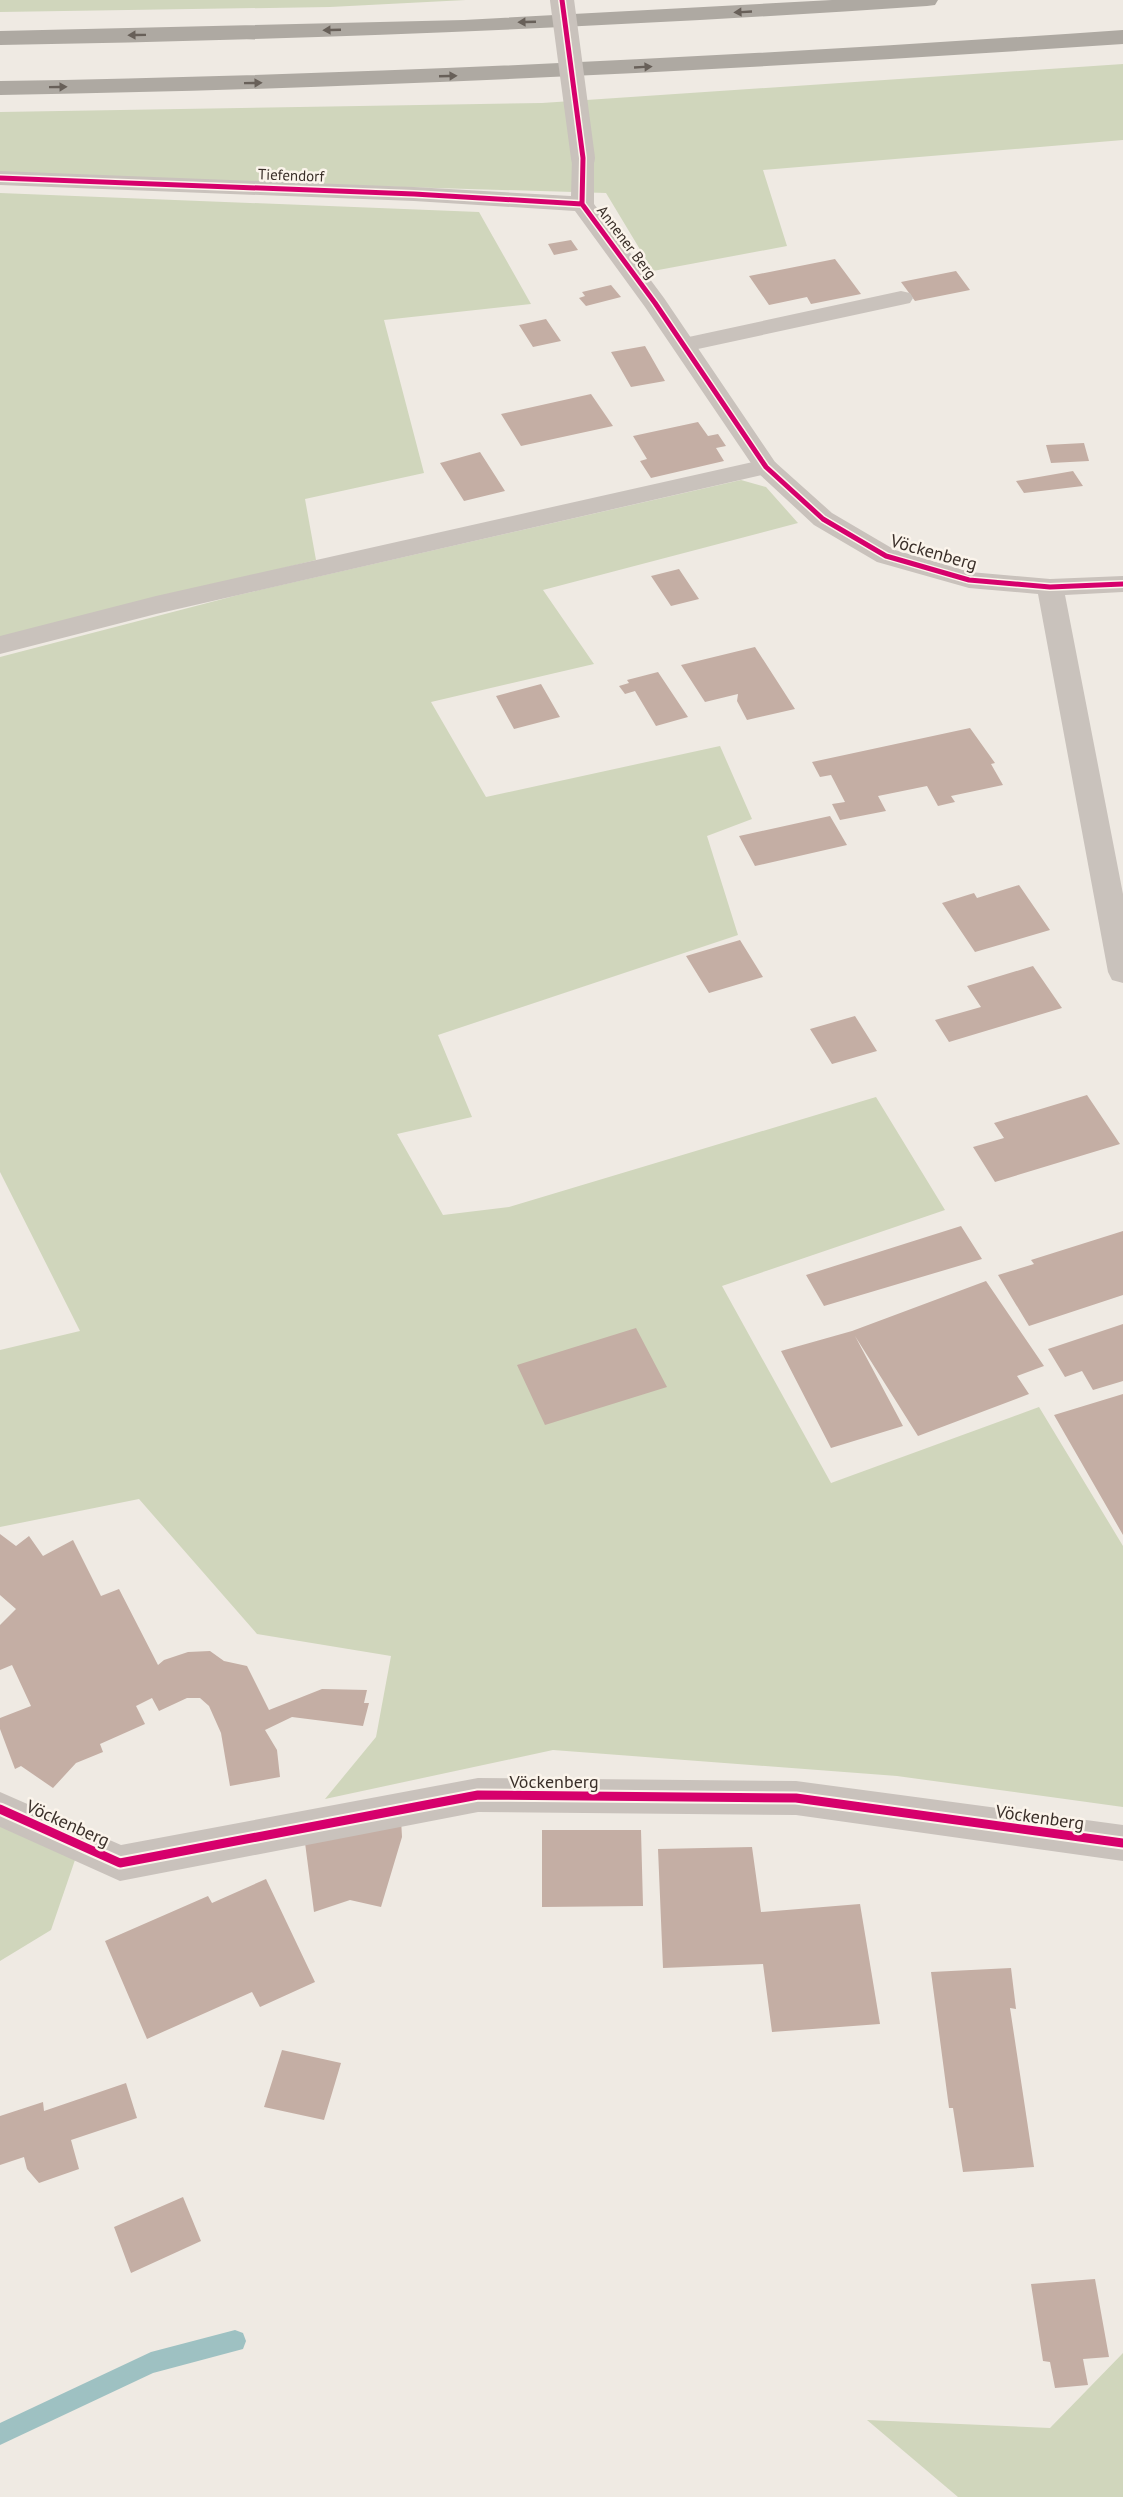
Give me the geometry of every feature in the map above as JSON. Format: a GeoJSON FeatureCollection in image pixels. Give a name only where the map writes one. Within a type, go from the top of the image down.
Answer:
{"type":"FeatureCollection","features":[{"type":"Feature","properties":{"kind":"highway"},"geometry":{"type":"LineString","coordinates":[[0,38],[301,31],[562,21],[927,0]]}},
{"type":"Feature","properties":{"kind":"highway"},"geometry":{"type":"LineString","coordinates":[[0,88],[300,82],[590,70],[1123,37]]}},
{"type":"Feature","properties":{"kind":"street","name":"Annener Berg"},"geometry":{"type":"LineString","coordinates":[[562,0],[583,158],[582,204],[684,345],[766,467]]}},
{"type":"Feature","properties":{"kind":"street","name":"Tiefendorf"},"geometry":{"type":"LineString","coordinates":[[0,178],[391,193],[582,204]]}},
{"type":"Feature","properties":{"kind":"street"},"geometry":{"type":"LineString","coordinates":[[684,345],[901,298]]}},
{"type":"Feature","properties":{"kind":"street"},"geometry":{"type":"LineString","coordinates":[[0,645],[167,603],[766,467]]}},
{"type":"Feature","properties":{"kind":"street","name":"Vöckenberg"},"geometry":{"type":"LineString","coordinates":[[766,467],[823,519],[886,556],[969,580],[1050,587],[1123,584]]}},
{"type":"Feature","properties":{"kind":"street"},"geometry":{"type":"LineString","coordinates":[[1050,587],[1123,972]]}},
{"type":"Feature","properties":{"kind":"street","name":"Vöckenberg"},"geometry":{"type":"LineString","coordinates":[[0,1809],[120,1863],[478,1795],[796,1798],[1123,1843]]}},
{"type":"Feature","properties":{"kind":"green space"},"geometry":{"type":"Polygon","coordinates":[[[0,0],[466,0],[330,7],[0,12],[0,0]]]}},
{"type":"Feature","properties":{"kind":"green space"},"geometry":{"type":"Polygon","coordinates":[[[1123,64],[1123,140],[763,170],[787,246],[653,271],[606,193],[0,175],[0,112],[542,103],[1123,64]]]}},
{"type":"Feature","properties":{"kind":"green space"},"geometry":{"type":"Polygon","coordinates":[[[0,193],[479,212],[531,304],[384,320],[424,473],[305,499],[316,560],[0,638],[0,193]]]}},
{"type":"Feature","properties":{"kind":"green space"},"geometry":{"type":"Polygon","coordinates":[[[741,480],[766,487],[798,523],[543,590],[594,664],[431,702],[486,797],[720,746],[752,819],[707,836],[738,935],[438,1035],[472,1117],[397,1134],[443,1215],[509,1207],[876,1097],[945,1210],[722,1286],[831,1483],[1039,1407],[1123,1546],[1123,1807],[897,1776],[553,1750],[325,1799],[376,1737],[391,1656],[257,1634],[139,1499],[0,1527],[0,1350],[80,1331],[0,1172],[0,657],[238,595],[741,480]]]}},
{"type":"Feature","properties":{"kind":"green space"},"geometry":{"type":"Polygon","coordinates":[[[0,1825],[76,1857],[51,1930],[0,1961],[0,1825]]]}},
{"type":"Feature","properties":{"kind":"green space"},"geometry":{"type":"Polygon","coordinates":[[[1123,2353],[1123,2497],[958,2497],[867,2420],[1050,2428],[1123,2353]]]}},
{"type":"Feature","properties":{"kind":"building"},"geometry":{"type":"Polygon","coordinates":[[[571,240],[578,250],[554,255],[548,244],[571,240]]]}},
{"type":"Feature","properties":{"kind":"building"},"geometry":{"type":"Polygon","coordinates":[[[835,259],[861,294],[811,304],[807,297],[769,305],[749,276],[835,259]]]}},
{"type":"Feature","properties":{"kind":"building"},"geometry":{"type":"Polygon","coordinates":[[[956,271],[970,290],[915,301],[901,282],[956,271]]]}},
{"type":"Feature","properties":{"kind":"building"},"geometry":{"type":"Polygon","coordinates":[[[611,285],[621,297],[586,306],[579,298],[585,296],[582,292],[611,285]]]}},
{"type":"Feature","properties":{"kind":"building"},"geometry":{"type":"Polygon","coordinates":[[[546,319],[561,341],[533,347],[519,325],[546,319]]]}},
{"type":"Feature","properties":{"kind":"building"},"geometry":{"type":"Polygon","coordinates":[[[645,346],[665,381],[631,387],[611,352],[645,346]]]}},
{"type":"Feature","properties":{"kind":"building"},"geometry":{"type":"Polygon","coordinates":[[[591,394],[613,426],[521,446],[501,414],[591,394]]]}},
{"type":"Feature","properties":{"kind":"building"},"geometry":{"type":"Polygon","coordinates":[[[698,422],[708,436],[718,434],[726,446],[716,448],[724,461],[651,478],[640,461],[647,459],[633,436],[698,422]]]}},
{"type":"Feature","properties":{"kind":"building"},"geometry":{"type":"Polygon","coordinates":[[[1084,443],[1089,461],[1051,463],[1046,445],[1084,443]]]}},
{"type":"Feature","properties":{"kind":"building"},"geometry":{"type":"Polygon","coordinates":[[[480,452],[505,491],[464,501],[440,463],[480,452]]]}},
{"type":"Feature","properties":{"kind":"building"},"geometry":{"type":"Polygon","coordinates":[[[1073,471],[1083,486],[1024,493],[1016,481],[1073,471]]]}},
{"type":"Feature","properties":{"kind":"building"},"geometry":{"type":"Polygon","coordinates":[[[679,569],[699,599],[671,606],[651,576],[679,569]]]}},
{"type":"Feature","properties":{"kind":"building"},"geometry":{"type":"Polygon","coordinates":[[[755,647],[795,709],[747,720],[737,701],[738,694],[705,702],[681,665],[755,647]]]}},
{"type":"Feature","properties":{"kind":"building"},"geometry":{"type":"Polygon","coordinates":[[[658,672],[688,717],[656,726],[635,691],[625,694],[619,686],[629,683],[627,680],[658,672]]]}},
{"type":"Feature","properties":{"kind":"building"},"geometry":{"type":"Polygon","coordinates":[[[541,684],[560,717],[514,729],[496,696],[541,684]]]}},
{"type":"Feature","properties":{"kind":"building"},"geometry":{"type":"Polygon","coordinates":[[[970,728],[995,763],[991,764],[1003,785],[951,796],[955,802],[938,806],[927,786],[878,796],[886,811],[840,820],[832,804],[845,802],[831,775],[820,777],[812,762],[970,728]]]}},
{"type":"Feature","properties":{"kind":"building"},"geometry":{"type":"Polygon","coordinates":[[[830,816],[847,845],[755,866],[739,836],[830,816]]]}},
{"type":"Feature","properties":{"kind":"building"},"geometry":{"type":"Polygon","coordinates":[[[1019,885],[1050,930],[975,952],[942,903],[974,893],[977,898],[1019,885]]]}},
{"type":"Feature","properties":{"kind":"building"},"geometry":{"type":"Polygon","coordinates":[[[740,940],[763,977],[709,993],[686,956],[740,940]]]}},
{"type":"Feature","properties":{"kind":"building"},"geometry":{"type":"Polygon","coordinates":[[[1033,966],[1062,1008],[949,1042],[935,1020],[981,1007],[967,986],[1033,966]]]}},
{"type":"Feature","properties":{"kind":"building"},"geometry":{"type":"Polygon","coordinates":[[[855,1016],[877,1051],[832,1064],[810,1029],[855,1016]]]}},
{"type":"Feature","properties":{"kind":"building"},"geometry":{"type":"Polygon","coordinates":[[[1087,1095],[1120,1144],[995,1182],[973,1147],[1004,1138],[994,1123],[1087,1095]]]}},
{"type":"Feature","properties":{"kind":"building"},"geometry":{"type":"Polygon","coordinates":[[[961,1226],[982,1259],[824,1306],[806,1275],[961,1226]]]}},
{"type":"Feature","properties":{"kind":"building"},"geometry":{"type":"Polygon","coordinates":[[[1123,1231],[1123,1295],[1029,1326],[998,1275],[1034,1264],[1031,1260],[1123,1231]]]}},
{"type":"Feature","properties":{"kind":"building"},"geometry":{"type":"Polygon","coordinates":[[[986,1281],[1044,1366],[1017,1376],[1029,1394],[918,1436],[855,1336],[903,1426],[831,1448],[781,1351],[852,1331],[986,1281]]]}},
{"type":"Feature","properties":{"kind":"building"},"geometry":{"type":"Polygon","coordinates":[[[1123,1324],[1123,1381],[1093,1390],[1082,1371],[1065,1377],[1048,1349],[1123,1324]]]}},
{"type":"Feature","properties":{"kind":"building"},"geometry":{"type":"Polygon","coordinates":[[[636,1328],[667,1387],[545,1425],[517,1365],[636,1328]]]}},
{"type":"Feature","properties":{"kind":"building"},"geometry":{"type":"Polygon","coordinates":[[[1123,1394],[1123,1535],[1054,1415],[1123,1394]]]}},
{"type":"Feature","properties":{"kind":"building"},"geometry":{"type":"Polygon","coordinates":[[[0,1534],[16,1546],[29,1536],[43,1556],[73,1540],[101,1596],[119,1589],[158,1665],[164,1660],[188,1652],[210,1651],[224,1661],[247,1666],[269,1710],[322,1689],[367,1690],[364,1703],[369,1703],[363,1726],[292,1717],[265,1730],[277,1750],[280,1777],[230,1786],[221,1733],[209,1706],[200,1698],[187,1698],[159,1711],[152,1698],[136,1706],[145,1724],[100,1744],[103,1752],[76,1763],[53,1788],[21,1766],[15,1769],[0,1729],[0,1718],[31,1706],[12,1665],[0,1670],[0,1625],[16,1609],[0,1595],[0,1534]]]}},
{"type":"Feature","properties":{"kind":"building"},"geometry":{"type":"Polygon","coordinates":[[[401,1819],[402,1837],[381,1907],[350,1900],[314,1912],[304,1835],[401,1819]]]}},
{"type":"Feature","properties":{"kind":"building"},"geometry":{"type":"Polygon","coordinates":[[[542,1830],[641,1830],[643,1906],[542,1907],[542,1830]]]}},
{"type":"Feature","properties":{"kind":"building"},"geometry":{"type":"Polygon","coordinates":[[[752,1847],[761,1912],[860,1904],[880,2024],[772,2032],[763,1964],[663,1968],[658,1849],[752,1847]]]}},
{"type":"Feature","properties":{"kind":"building"},"geometry":{"type":"Polygon","coordinates":[[[266,1879],[315,1982],[260,2007],[252,1992],[147,2039],[105,1941],[208,1896],[212,1903],[266,1879]]]}},
{"type":"Feature","properties":{"kind":"building"},"geometry":{"type":"Polygon","coordinates":[[[1011,1968],[1016,2009],[1010,2008],[1034,2167],[963,2172],[953,2108],[949,2108],[931,1972],[1011,1968]]]}},
{"type":"Feature","properties":{"kind":"building"},"geometry":{"type":"Polygon","coordinates":[[[282,2050],[341,2063],[324,2120],[264,2107],[282,2050]]]}},
{"type":"Feature","properties":{"kind":"building"},"geometry":{"type":"Polygon","coordinates":[[[126,2083],[137,2118],[71,2140],[79,2169],[39,2183],[27,2169],[24,2157],[0,2165],[0,2116],[43,2102],[44,2111],[126,2083]]]}},
{"type":"Feature","properties":{"kind":"building"},"geometry":{"type":"Polygon","coordinates":[[[183,2197],[201,2241],[131,2273],[114,2227],[183,2197]]]}},
{"type":"Feature","properties":{"kind":"building"},"geometry":{"type":"Polygon","coordinates":[[[1095,2279],[1109,2357],[1083,2359],[1088,2385],[1055,2388],[1050,2362],[1043,2361],[1031,2284],[1095,2279]]]}},
{"type":"Feature","properties":{"kind":"waterway"},"geometry":{"type":"LineString","coordinates":[[0,2434],[151,2363],[235,2341]]}},
{"type":"Feature","properties":{"kind":"cycle path"},"geometry":{"type":"LineString","coordinates":[[562,0],[583,158],[582,204],[655,303],[766,467],[823,519],[886,556],[969,580],[1050,587],[1123,584]]}},
{"type":"Feature","properties":{"kind":"cycle path"},"geometry":{"type":"LineString","coordinates":[[0,178],[414,194],[582,204]]}},
{"type":"Feature","properties":{"kind":"cycle path"},"geometry":{"type":"LineString","coordinates":[[0,1809],[120,1863],[478,1795],[796,1798],[1123,1843]]}}]}
